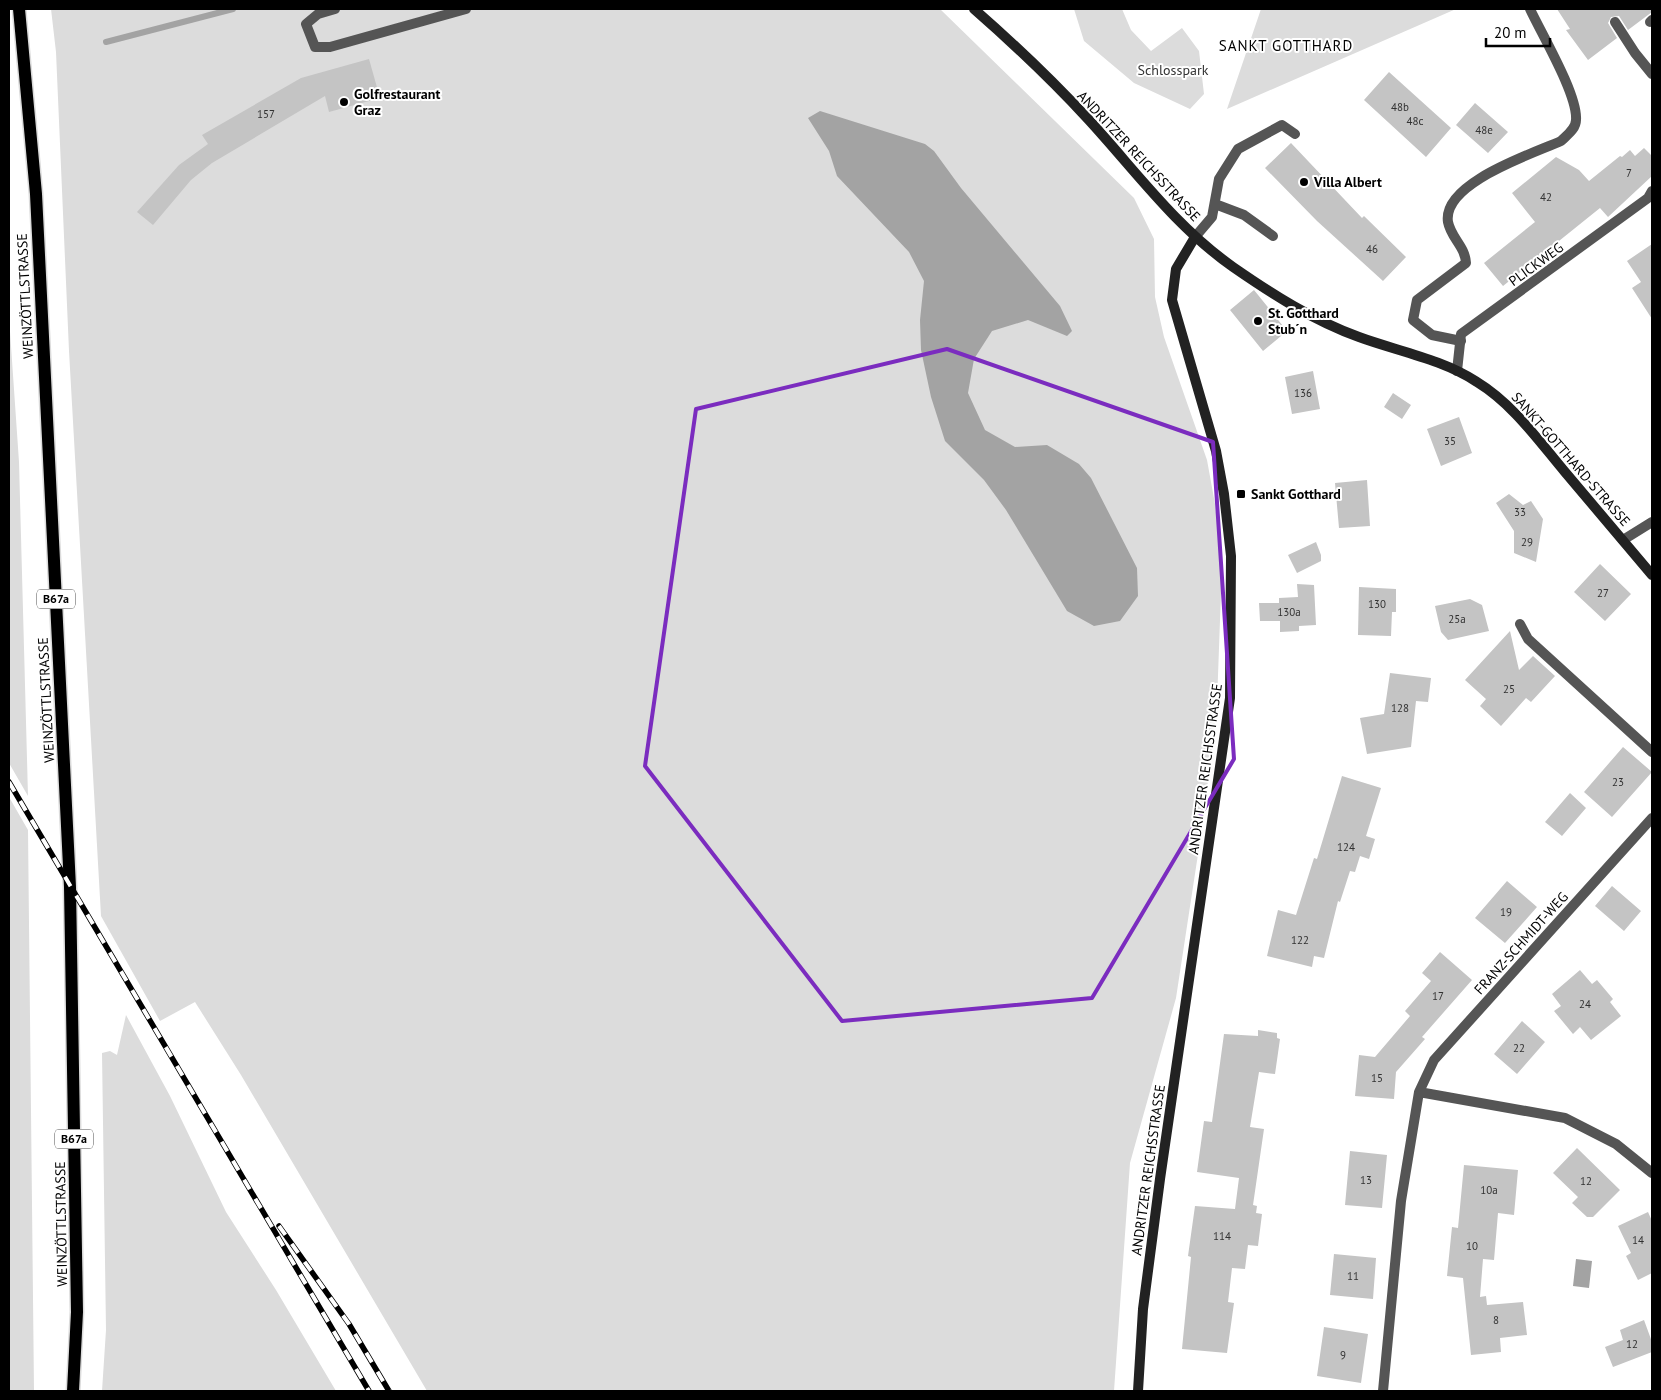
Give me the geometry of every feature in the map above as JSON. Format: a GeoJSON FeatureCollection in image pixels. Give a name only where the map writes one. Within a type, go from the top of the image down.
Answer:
{"type":"FeatureCollection","features":[{"type":"Feature","properties":{"kind":"main road","name":"WEINZÖTTLSTRASSE"},"geometry":{"type":"LineString","coordinates":[[19,9],[36,194],[70,887],[77,1312],[73,1391]]}},
{"type":"Feature","properties":{"kind":"street"},"geometry":{"type":"LineString","coordinates":[[335,9],[318,14],[306,24],[315,47],[330,47],[466,9]]}},
{"type":"Feature","properties":{"kind":"street","name":"ANDRITZER REICHSSTRASSE"},"geometry":{"type":"LineString","coordinates":[[974,9],[1038,68],[1089,120],[1149,190],[1195,237],[1176,269],[1172,300],[1216,451],[1224,494],[1231,556],[1230,698],[1162,1161],[1143,1309],[1138,1391]]}},
{"type":"Feature","properties":{"kind":"street"},"geometry":{"type":"LineString","coordinates":[[1457,371],[1460,341],[1432,335],[1413,320],[1417,300],[1466,263],[1465,252],[1455,239],[1448,222],[1449,208],[1454,199],[1480,178],[1561,141],[1572,130],[1576,120],[1571,91],[1530,9]]}},
{"type":"Feature","properties":{"kind":"street"},"geometry":{"type":"LineString","coordinates":[[1615,22],[1635,53],[1652,74]]}},
{"type":"Feature","properties":{"kind":"street"},"geometry":{"type":"LineString","coordinates":[[1195,237],[1212,217],[1219,179],[1238,149],[1282,125],[1295,134]]}},
{"type":"Feature","properties":{"kind":"street","name":"PLICKWEG"},"geometry":{"type":"LineString","coordinates":[[1460,341],[1461,334],[1648,198],[1652,190]]}},
{"type":"Feature","properties":{"kind":"street"},"geometry":{"type":"LineString","coordinates":[[1215,204],[1244,215],[1273,236]]}},
{"type":"Feature","properties":{"kind":"street","name":"SANKT-GOTTHARD-STRASSE"},"geometry":{"type":"LineString","coordinates":[[1195,237],[1233,267],[1294,306],[1328,324],[1457,371],[1497,395],[1516,414],[1652,575]]}},
{"type":"Feature","properties":{"kind":"street"},"geometry":{"type":"LineString","coordinates":[[1623,540],[1652,522]]}},
{"type":"Feature","properties":{"kind":"street"},"geometry":{"type":"LineString","coordinates":[[1520,624],[1528,639],[1652,752]]}},
{"type":"Feature","properties":{"kind":"street","name":"FRANZ-SCHMIDT-WEG"},"geometry":{"type":"LineString","coordinates":[[1383,1391],[1401,1201],[1419,1092],[1434,1060],[1652,818]]}},
{"type":"Feature","properties":{"kind":"street"},"geometry":{"type":"LineString","coordinates":[[1419,1092],[1565,1118],[1616,1144],[1652,1173]]}},
{"type":"Feature","properties":{"kind":"highlighted area"},"geometry":{"type":"Polygon","coordinates":[[[947,349],[1213,442],[1234,759],[1092,998],[842,1021],[645,766],[696,409],[947,349]]]}},
{"type":"Feature","properties":{"kind":"green space"},"geometry":{"type":"Polygon","coordinates":[[[51,9],[940,9],[1134,198],[1154,239],[1155,297],[1164,337],[1207,460],[1215,504],[1222,565],[1217,703],[1204,815],[1176,998],[1130,1163],[1114,1391],[427,1391],[241,1075],[195,1002],[160,1021],[101,916],[69,351],[56,52],[51,9]]]}},
{"type":"Feature","properties":{"kind":"green space","name":"Schlosspark"},"geometry":{"type":"Polygon","coordinates":[[[1074,9],[1122,9],[1131,30],[1151,51],[1182,28],[1199,51],[1204,94],[1190,109],[1134,83],[1084,41],[1074,9]]]}},
{"type":"Feature","properties":{"kind":"green space"},"geometry":{"type":"Polygon","coordinates":[[[1261,9],[1456,9],[1227,109],[1261,9]]]}},
{"type":"Feature","properties":{"kind":"green space"},"geometry":{"type":"Polygon","coordinates":[[[9,317],[19,462],[28,796],[9,763],[9,317]]]}},
{"type":"Feature","properties":{"kind":"green space"},"geometry":{"type":"Polygon","coordinates":[[[9,797],[28,830],[34,1391],[9,1391],[9,797]]]}},
{"type":"Feature","properties":{"kind":"green space"},"geometry":{"type":"Polygon","coordinates":[[[126,1015],[170,1096],[226,1212],[276,1290],[336,1391],[102,1391],[106,1330],[102,1053],[110,1051],[117,1055],[126,1015]]]}},
{"type":"Feature","properties":{"kind":"shaded area"},"geometry":{"type":"Polygon","coordinates":[[[820,111],[925,144],[934,151],[961,188],[1060,306],[1072,331],[1067,336],[1028,320],[992,331],[974,359],[968,393],[985,430],[1015,447],[1047,445],[1079,464],[1091,478],[1137,568],[1138,596],[1120,621],[1094,626],[1067,611],[1006,510],[984,480],[945,441],[931,397],[921,350],[920,320],[924,281],[909,252],[837,176],[829,151],[808,118],[820,111]]]}},
{"type":"Feature","properties":{"kind":"shaded area"},"geometry":{"type":"Polygon","coordinates":[[[1576,1259],[1592,1261],[1589,1288],[1573,1286],[1576,1259]]]}},
{"type":"Feature","properties":{"kind":"building"},"geometry":{"type":"Polygon","coordinates":[[[1557,9],[1652,9],[1652,12],[1628,30],[1619,16],[1611,17],[1608,23],[1617,38],[1588,60],[1566,30],[1570,29],[1557,9]]]}},
{"type":"Feature","properties":{"kind":"building"},"geometry":{"type":"Polygon","coordinates":[[[369,59],[380,98],[329,112],[325,96],[212,163],[191,180],[153,225],[137,212],[179,165],[208,144],[202,135],[301,78],[369,59]]]}},
{"type":"Feature","properties":{"kind":"building"},"geometry":{"type":"Polygon","coordinates":[[[1389,72],[1451,128],[1426,157],[1364,100],[1389,72]]]}},
{"type":"Feature","properties":{"kind":"building"},"geometry":{"type":"Polygon","coordinates":[[[1475,103],[1508,132],[1488,153],[1456,125],[1475,103]]]}},
{"type":"Feature","properties":{"kind":"building"},"geometry":{"type":"Polygon","coordinates":[[[1291,143],[1362,218],[1364,216],[1406,257],[1383,281],[1317,221],[1265,168],[1291,143]]]}},
{"type":"Feature","properties":{"kind":"building"},"geometry":{"type":"Polygon","coordinates":[[[1644,148],[1652,156],[1652,176],[1608,217],[1600,208],[1503,286],[1484,263],[1535,222],[1512,193],[1556,157],[1579,170],[1589,181],[1630,150],[1635,156],[1644,148]]]}},
{"type":"Feature","properties":{"kind":"building"},"geometry":{"type":"Polygon","coordinates":[[[1652,244],[1652,319],[1632,288],[1641,282],[1627,261],[1652,244]]]}},
{"type":"Feature","properties":{"kind":"building","name":"St. Gotthard Stub´n"},"geometry":{"type":"Polygon","coordinates":[[[1254,290],[1287,331],[1263,351],[1230,310],[1254,290]]]}},
{"type":"Feature","properties":{"kind":"building"},"geometry":{"type":"Polygon","coordinates":[[[1313,371],[1320,409],[1292,414],[1285,377],[1313,371]]]}},
{"type":"Feature","properties":{"kind":"building"},"geometry":{"type":"Polygon","coordinates":[[[1393,393],[1411,405],[1402,419],[1384,407],[1393,393]]]}},
{"type":"Feature","properties":{"kind":"building"},"geometry":{"type":"Polygon","coordinates":[[[1459,417],[1472,453],[1441,466],[1427,429],[1459,417]]]}},
{"type":"Feature","properties":{"kind":"building"},"geometry":{"type":"Polygon","coordinates":[[[1367,480],[1370,526],[1339,528],[1335,483],[1367,480]]]}},
{"type":"Feature","properties":{"kind":"building"},"geometry":{"type":"Polygon","coordinates":[[[1509,494],[1523,505],[1531,501],[1543,519],[1536,562],[1514,553],[1514,531],[1496,503],[1509,494]]]}},
{"type":"Feature","properties":{"kind":"building"},"geometry":{"type":"Polygon","coordinates":[[[1316,542],[1321,555],[1321,561],[1297,573],[1288,555],[1316,542]]]}},
{"type":"Feature","properties":{"kind":"building"},"geometry":{"type":"Polygon","coordinates":[[[1600,564],[1631,594],[1605,621],[1574,592],[1600,564]]]}},
{"type":"Feature","properties":{"kind":"building"},"geometry":{"type":"Polygon","coordinates":[[[1297,584],[1314,585],[1316,625],[1299,626],[1299,631],[1280,632],[1280,621],[1260,621],[1259,603],[1279,603],[1279,598],[1298,597],[1297,584]]]}},
{"type":"Feature","properties":{"kind":"building"},"geometry":{"type":"Polygon","coordinates":[[[1359,587],[1396,589],[1396,612],[1392,612],[1391,636],[1358,635],[1359,587]]]}},
{"type":"Feature","properties":{"kind":"building"},"geometry":{"type":"Polygon","coordinates":[[[1470,599],[1482,605],[1489,631],[1448,640],[1441,632],[1435,606],[1470,599]]]}},
{"type":"Feature","properties":{"kind":"building"},"geometry":{"type":"Polygon","coordinates":[[[1510,631],[1519,670],[1533,656],[1555,676],[1531,702],[1526,698],[1501,726],[1480,706],[1486,699],[1465,680],[1510,631]]]}},
{"type":"Feature","properties":{"kind":"building"},"geometry":{"type":"Polygon","coordinates":[[[1390,673],[1431,678],[1428,702],[1416,701],[1411,747],[1367,754],[1360,718],[1384,714],[1390,673]]]}},
{"type":"Feature","properties":{"kind":"building"},"geometry":{"type":"Polygon","coordinates":[[[1623,747],[1652,772],[1612,817],[1584,792],[1623,747]]]}},
{"type":"Feature","properties":{"kind":"building"},"geometry":{"type":"Polygon","coordinates":[[[1342,776],[1381,788],[1366,836],[1375,839],[1369,859],[1360,856],[1355,872],[1350,871],[1340,902],[1338,901],[1324,958],[1314,956],[1312,967],[1267,956],[1278,910],[1296,915],[1314,858],[1317,859],[1342,776]]]}},
{"type":"Feature","properties":{"kind":"building"},"geometry":{"type":"Polygon","coordinates":[[[1570,793],[1586,808],[1562,836],[1545,822],[1570,793]]]}},
{"type":"Feature","properties":{"kind":"building"},"geometry":{"type":"Polygon","coordinates":[[[1507,881],[1537,907],[1505,943],[1475,918],[1507,881]]]}},
{"type":"Feature","properties":{"kind":"building"},"geometry":{"type":"Polygon","coordinates":[[[1612,886],[1641,911],[1624,931],[1595,906],[1612,886]]]}},
{"type":"Feature","properties":{"kind":"building"},"geometry":{"type":"Polygon","coordinates":[[[1440,952],[1472,980],[1422,1037],[1425,1039],[1396,1072],[1394,1099],[1355,1096],[1359,1055],[1375,1057],[1410,1016],[1405,1011],[1431,981],[1422,973],[1440,952]]]}},
{"type":"Feature","properties":{"kind":"building"},"geometry":{"type":"Polygon","coordinates":[[[1580,970],[1592,984],[1597,980],[1613,999],[1610,1002],[1621,1016],[1591,1040],[1580,1027],[1573,1034],[1554,1011],[1561,1006],[1552,994],[1580,970]]]}},
{"type":"Feature","properties":{"kind":"building"},"geometry":{"type":"Polygon","coordinates":[[[1522,1021],[1545,1042],[1517,1074],[1494,1054],[1522,1021]]]}},
{"type":"Feature","properties":{"kind":"building"},"geometry":{"type":"Polygon","coordinates":[[[1258,1030],[1277,1033],[1277,1038],[1280,1039],[1275,1074],[1259,1072],[1250,1127],[1264,1129],[1253,1205],[1257,1206],[1256,1213],[1262,1214],[1258,1246],[1248,1245],[1245,1269],[1232,1268],[1228,1302],[1234,1303],[1227,1353],[1182,1349],[1191,1257],[1188,1256],[1195,1206],[1235,1209],[1239,1178],[1197,1172],[1204,1121],[1212,1122],[1224,1034],[1258,1036],[1258,1030]]]}},
{"type":"Feature","properties":{"kind":"building"},"geometry":{"type":"Polygon","coordinates":[[[1577,1148],[1620,1190],[1593,1217],[1587,1217],[1572,1203],[1578,1197],[1553,1173],[1577,1148]]]}},
{"type":"Feature","properties":{"kind":"building"},"geometry":{"type":"Polygon","coordinates":[[[1350,1151],[1387,1155],[1382,1208],[1345,1205],[1350,1151]]]}},
{"type":"Feature","properties":{"kind":"building"},"geometry":{"type":"Polygon","coordinates":[[[1464,1165],[1518,1170],[1514,1215],[1498,1213],[1494,1260],[1483,1259],[1480,1297],[1486,1296],[1487,1305],[1523,1302],[1527,1335],[1500,1338],[1501,1352],[1471,1355],[1463,1278],[1447,1276],[1452,1227],[1458,1228],[1464,1165]]]}},
{"type":"Feature","properties":{"kind":"building"},"geometry":{"type":"Polygon","coordinates":[[[1648,1212],[1652,1221],[1652,1273],[1638,1280],[1626,1256],[1631,1253],[1618,1226],[1648,1212]]]}},
{"type":"Feature","properties":{"kind":"building"},"geometry":{"type":"Polygon","coordinates":[[[1334,1254],[1376,1258],[1373,1299],[1330,1295],[1334,1254]]]}},
{"type":"Feature","properties":{"kind":"building"},"geometry":{"type":"Polygon","coordinates":[[[1644,1320],[1652,1342],[1652,1352],[1613,1367],[1605,1347],[1623,1340],[1620,1330],[1644,1320]]]}},
{"type":"Feature","properties":{"kind":"building"},"geometry":{"type":"Polygon","coordinates":[[[1324,1327],[1368,1334],[1361,1383],[1317,1376],[1324,1327]]]}},
{"type":"Feature","properties":{"kind":"waterway"},"geometry":{"type":"LineString","coordinates":[[106,42],[233,9]]}},
{"type":"Feature","properties":{"kind":"railway"},"geometry":{"type":"LineString","coordinates":[[9,782],[369,1391]]}},
{"type":"Feature","properties":{"kind":"railway"},"geometry":{"type":"LineString","coordinates":[[279,1226],[349,1324],[389,1391]]}},
{"type":"Feature","properties":{"kind":"place","name":"Golfrestaurant Graz"},"geometry":{"type":"Point","coordinates":[344,102]}},
{"type":"Feature","properties":{"kind":"place","name":"Villa Albert"},"geometry":{"type":"Point","coordinates":[1304,182]}},
{"type":"Feature","properties":{"kind":"place","name":"St. Gotthard Stub´n"},"geometry":{"type":"Point","coordinates":[1258,321]}},
{"type":"Feature","properties":{"kind":"place","name":"Sankt Gotthard"},"geometry":{"type":"Point","coordinates":[1241,494]}},
{"type":"Feature","properties":{"kind":"district","name":"SANKT GOTTHARD"},"geometry":{"type":"Point","coordinates":[1286,46]}}]}
